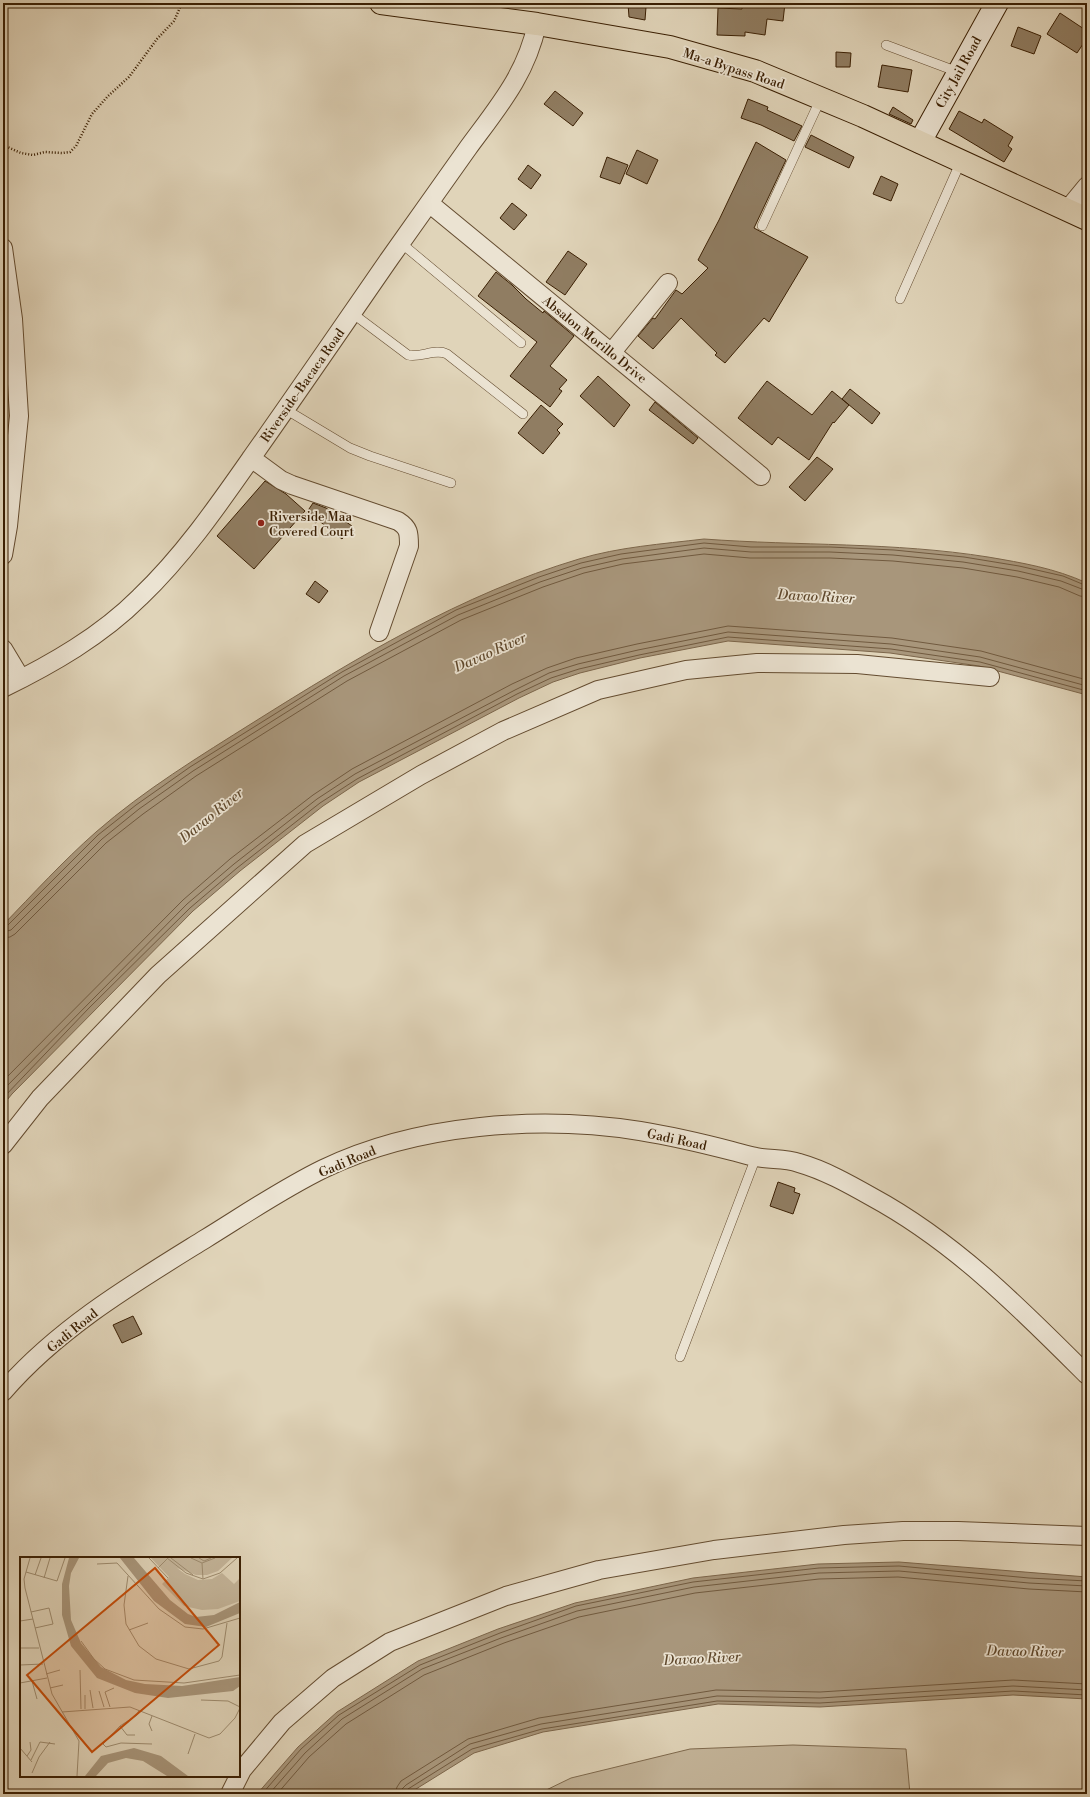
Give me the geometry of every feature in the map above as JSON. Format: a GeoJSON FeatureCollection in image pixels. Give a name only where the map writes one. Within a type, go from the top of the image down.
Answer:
{"type":"FeatureCollection","features":[{"type":"Feature","properties":{"kind":"main road","name":"Ma-a Bypass Road"},"geometry":{"type":"LineString","coordinates":[[381,3],[538,24],[670,47],[755,71],[821,98],[961,160],[1087,219]]}},
{"type":"Feature","properties":{"kind":"street","name":"City Jail Road"},"geometry":{"type":"LineString","coordinates":[[920,142],[997,3]]}},
{"type":"Feature","properties":{"kind":"street","name":"Riverside-Bacaca Road"},"geometry":{"type":"LineString","coordinates":[[3,688],[73,650],[109,624],[141,597],[176,559],[217,506],[517,79],[533,45],[538,24]]}},
{"type":"Feature","properties":{"kind":"street"},"geometry":{"type":"LineString","coordinates":[[1068,209],[1087,186]]}},
{"type":"Feature","properties":{"kind":"street","name":"Absalon Morillo Drive"},"geometry":{"type":"LineString","coordinates":[[429,203],[761,476]]}},
{"type":"Feature","properties":{"kind":"street"},"geometry":{"type":"LineString","coordinates":[[3,248],[13,319],[8,526],[3,555]]}},
{"type":"Feature","properties":{"kind":"street"},"geometry":{"type":"LineString","coordinates":[[612,352],[668,284]]}},
{"type":"Feature","properties":{"kind":"street"},"geometry":{"type":"LineString","coordinates":[[251,458],[281,480],[292,485],[392,518],[406,526],[409,532],[409,546],[379,632]]}},
{"type":"Feature","properties":{"kind":"street"},"geometry":{"type":"LineString","coordinates":[[3,649],[21,679]]}},
{"type":"Feature","properties":{"kind":"street"},"geometry":{"type":"LineString","coordinates":[[3,1145],[40,1098],[158,975],[306,844],[421,775],[503,731],[598,690],[686,670],[757,663],[857,664],[990,677]]}},
{"type":"Feature","properties":{"kind":"street","name":"Gadi Road"},"geometry":{"type":"LineString","coordinates":[[3,1392],[17,1376],[61,1336],[92,1312],[269,1199],[324,1169],[379,1147],[443,1133],[495,1126],[550,1124],[639,1131],[693,1141],[756,1157],[798,1162],[826,1173],[874,1198],[949,1246],[997,1286],[1087,1375]]}},
{"type":"Feature","properties":{"kind":"street"},"geometry":{"type":"LineString","coordinates":[[240,1774],[282,1722],[333,1678],[390,1642],[506,1596],[599,1570],[714,1550],[844,1535],[903,1531],[958,1531],[1087,1536]]}},
{"type":"Feature","properties":{"kind":"street"},"geometry":{"type":"LineString","coordinates":[[230,1794],[238,1777]]}},
{"type":"Feature","properties":{"kind":"lane"},"geometry":{"type":"LineString","coordinates":[[886,45],[958,72]]}},
{"type":"Feature","properties":{"kind":"lane"},"geometry":{"type":"LineString","coordinates":[[762,226],[821,98]]}},
{"type":"Feature","properties":{"kind":"lane"},"geometry":{"type":"LineString","coordinates":[[900,299],[961,160]]}},
{"type":"Feature","properties":{"kind":"lane"},"geometry":{"type":"LineString","coordinates":[[401,243],[521,343]]}},
{"type":"Feature","properties":{"kind":"lane"},"geometry":{"type":"LineString","coordinates":[[352,313],[408,356],[440,352],[447,354],[523,414]]}},
{"type":"Feature","properties":{"kind":"lane"},"geometry":{"type":"LineString","coordinates":[[285,409],[350,448],[450,483]]}},
{"type":"Feature","properties":{"kind":"lane"},"geometry":{"type":"LineString","coordinates":[[680,1357],[756,1157]]}},
{"type":"Feature","properties":{"kind":"path"},"geometry":{"type":"LineString","coordinates":[[3,145],[21,153],[32,155],[45,152],[62,154],[70,152],[76,146],[92,114],[108,96],[129,77],[157,39],[174,21],[182,3]]}},
{"type":"Feature","properties":{"kind":"shaded area"},"geometry":{"type":"Polygon","coordinates":[[[793,1745],[906,1749],[910,1794],[538,1794],[571,1778],[690,1749],[793,1745]]]}},
{"type":"Feature","properties":{"kind":"water","name":"Davao River"},"geometry":{"type":"Polygon","coordinates":[[[704,539],[882,547],[953,552],[1026,564],[1063,573],[1087,583],[1087,695],[979,666],[890,653],[728,641],[640,658],[580,673],[553,682],[519,698],[359,782],[323,806],[240,871],[193,911],[12,1094],[3,1105],[3,925],[72,854],[114,817],[173,774],[331,674],[452,609],[493,590],[536,573],[579,559],[625,549],[704,539]]]}},
{"type":"Feature","properties":{"kind":"water","name":"Davao River"},"geometry":{"type":"Polygon","coordinates":[[[899,1562],[1087,1577],[1087,1699],[1013,1695],[820,1707],[718,1704],[543,1732],[474,1753],[408,1794],[257,1794],[298,1747],[337,1712],[418,1661],[498,1629],[575,1603],[693,1578],[818,1564],[899,1562]]]}},
{"type":"Feature","properties":{"kind":"building"},"geometry":{"type":"Polygon","coordinates":[[[742,3],[785,3],[783,21],[767,19],[765,35],[745,32],[745,36],[717,35],[718,8],[742,9],[742,3]]]}},
{"type":"Feature","properties":{"kind":"building"},"geometry":{"type":"Polygon","coordinates":[[[628,4],[646,7],[645,20],[629,17],[628,4]]]}},
{"type":"Feature","properties":{"kind":"building"},"geometry":{"type":"Polygon","coordinates":[[[1060,13],[1087,31],[1087,38],[1077,53],[1047,34],[1060,13]]]}},
{"type":"Feature","properties":{"kind":"building"},"geometry":{"type":"Polygon","coordinates":[[[1018,27],[1041,36],[1034,54],[1011,46],[1018,27]]]}},
{"type":"Feature","properties":{"kind":"building"},"geometry":{"type":"Polygon","coordinates":[[[836,52],[851,53],[850,67],[836,67],[836,52]]]}},
{"type":"Feature","properties":{"kind":"building"},"geometry":{"type":"Polygon","coordinates":[[[882,65],[912,70],[908,92],[878,87],[882,65]]]}},
{"type":"Feature","properties":{"kind":"building"},"geometry":{"type":"Polygon","coordinates":[[[555,91],[583,113],[573,126],[544,104],[555,91]]]}},
{"type":"Feature","properties":{"kind":"building"},"geometry":{"type":"Polygon","coordinates":[[[748,99],[768,107],[767,110],[802,126],[794,141],[761,125],[741,118],[748,99]]]}},
{"type":"Feature","properties":{"kind":"building"},"geometry":{"type":"Polygon","coordinates":[[[893,107],[913,120],[911,124],[889,114],[893,107]]]}},
{"type":"Feature","properties":{"kind":"building"},"geometry":{"type":"Polygon","coordinates":[[[959,111],[982,123],[984,119],[1013,137],[1008,146],[1012,149],[1004,162],[949,129],[959,111]]]}},
{"type":"Feature","properties":{"kind":"building"},"geometry":{"type":"Polygon","coordinates":[[[811,135],[854,157],[849,168],[805,147],[811,135]]]}},
{"type":"Feature","properties":{"kind":"building"},"geometry":{"type":"Polygon","coordinates":[[[756,142],[786,160],[754,228],[808,257],[769,322],[764,318],[725,363],[715,355],[717,353],[681,318],[653,349],[638,336],[653,318],[655,319],[676,290],[682,294],[708,268],[698,260],[719,220],[756,142]]]}},
{"type":"Feature","properties":{"kind":"building"},"geometry":{"type":"Polygon","coordinates":[[[637,150],[658,160],[647,184],[626,174],[637,150]]]}},
{"type":"Feature","properties":{"kind":"building"},"geometry":{"type":"Polygon","coordinates":[[[607,157],[628,165],[620,184],[600,177],[607,157]]]}},
{"type":"Feature","properties":{"kind":"building"},"geometry":{"type":"Polygon","coordinates":[[[528,165],[541,175],[531,189],[518,179],[528,165]]]}},
{"type":"Feature","properties":{"kind":"building"},"geometry":{"type":"Polygon","coordinates":[[[881,176],[898,184],[891,201],[873,194],[881,176]]]}},
{"type":"Feature","properties":{"kind":"building"},"geometry":{"type":"Polygon","coordinates":[[[512,203],[527,215],[514,230],[500,218],[512,203]]]}},
{"type":"Feature","properties":{"kind":"building"},"geometry":{"type":"Polygon","coordinates":[[[568,251],[587,264],[565,295],[546,282],[568,251]]]}},
{"type":"Feature","properties":{"kind":"building"},"geometry":{"type":"Polygon","coordinates":[[[496,272],[543,313],[544,311],[574,336],[550,366],[567,380],[559,389],[562,391],[550,407],[510,376],[537,342],[478,296],[496,272]]]}},
{"type":"Feature","properties":{"kind":"building"},"geometry":{"type":"Polygon","coordinates":[[[598,376],[630,405],[614,427],[580,396],[598,376]]]}},
{"type":"Feature","properties":{"kind":"building"},"geometry":{"type":"Polygon","coordinates":[[[767,381],[812,415],[832,391],[849,405],[834,423],[833,422],[809,460],[778,437],[772,445],[738,418],[767,381]]]}},
{"type":"Feature","properties":{"kind":"building"},"geometry":{"type":"Polygon","coordinates":[[[850,389],[880,413],[872,424],[842,399],[850,389]]]}},
{"type":"Feature","properties":{"kind":"building"},"geometry":{"type":"Polygon","coordinates":[[[655,402],[698,438],[693,444],[649,410],[655,402]]]}},
{"type":"Feature","properties":{"kind":"building"},"geometry":{"type":"Polygon","coordinates":[[[541,405],[563,424],[557,430],[560,433],[543,454],[518,433],[541,405]]]}},
{"type":"Feature","properties":{"kind":"building"},"geometry":{"type":"Polygon","coordinates":[[[817,457],[833,469],[805,501],[789,487],[817,457]]]}},
{"type":"Feature","properties":{"kind":"building","name":"Riverside Maa Covered Court"},"geometry":{"type":"Polygon","coordinates":[[[265,481],[286,494],[305,511],[254,569],[217,536],[265,481]]]}},
{"type":"Feature","properties":{"kind":"building"},"geometry":{"type":"Polygon","coordinates":[[[313,503],[326,508],[352,526],[342,539],[318,520],[316,523],[305,515],[313,503]]]}},
{"type":"Feature","properties":{"kind":"building"},"geometry":{"type":"Polygon","coordinates":[[[315,581],[328,591],[319,603],[306,594],[315,581]]]}},
{"type":"Feature","properties":{"kind":"building"},"geometry":{"type":"Polygon","coordinates":[[[778,1182],[795,1188],[794,1192],[800,1194],[793,1214],[770,1206],[778,1182]]]}},
{"type":"Feature","properties":{"kind":"building"},"geometry":{"type":"Polygon","coordinates":[[[133,1316],[142,1334],[122,1343],[113,1325],[133,1316]]]}},
{"type":"Feature","properties":{"kind":"place","name":"Riverside Maa Covered Court"},"geometry":{"type":"Point","coordinates":[261,523]}}]}
